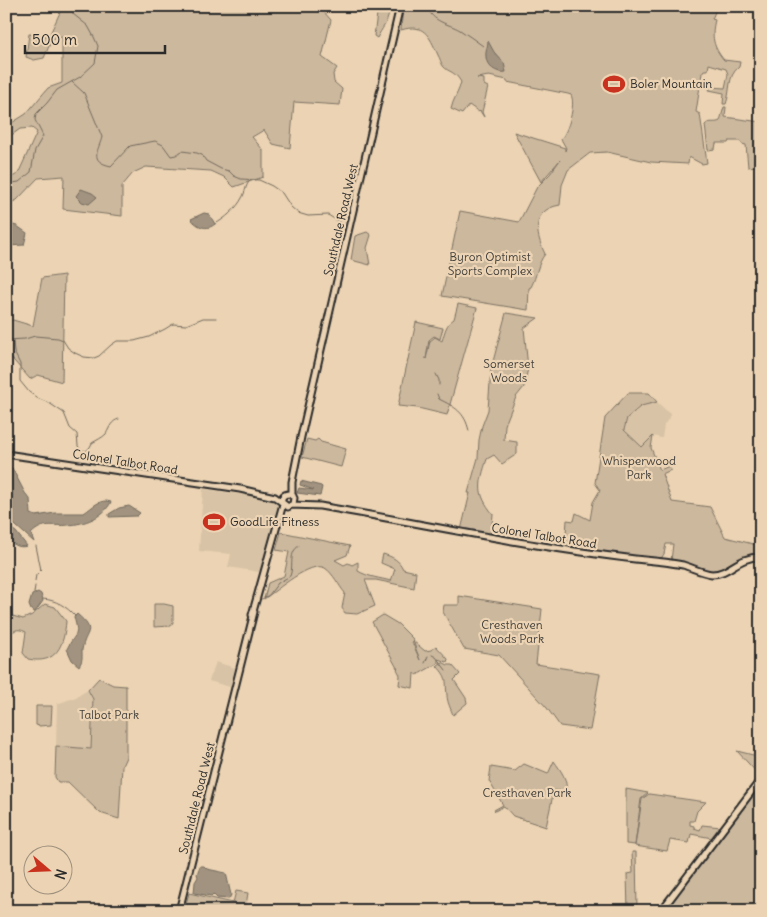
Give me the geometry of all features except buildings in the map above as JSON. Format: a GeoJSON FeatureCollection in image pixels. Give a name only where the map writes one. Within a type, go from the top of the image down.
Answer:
{"type":"FeatureCollection","features":[{"type":"Feature","properties":{"kind":"main road","name":"Southdale Road West"},"geometry":{"type":"LineString","coordinates":[[264,574],[268,569],[283,516],[294,502],[290,496],[301,438],[400,6]]}},
{"type":"Feature","properties":{"kind":"main road","name":"Colonel Talbot Road"},"geometry":{"type":"LineString","coordinates":[[6,454],[290,496],[299,502],[514,542],[676,564],[712,574],[727,570],[748,557],[761,556]]}},
{"type":"Feature","properties":{"kind":"main road","name":"Colonel Talbot Road"},"geometry":{"type":"LineString","coordinates":[[240,489],[275,497],[282,503],[290,506],[320,506]]}},
{"type":"Feature","properties":{"kind":"main road","name":"Southdale Road West"},"geometry":{"type":"LineString","coordinates":[[179,911],[282,498],[290,496]]}},
{"type":"Feature","properties":{"kind":"main road"},"geometry":{"type":"LineString","coordinates":[[661,911],[761,779]]}},
{"type":"Feature","properties":{"kind":"shaded area"},"geometry":{"type":"Polygon","coordinates":[[[488,41],[494,52],[504,63],[506,72],[496,71],[486,60],[488,41]]]}},
{"type":"Feature","properties":{"kind":"shaded area"},"geometry":{"type":"Polygon","coordinates":[[[81,189],[97,197],[89,204],[82,202],[76,196],[81,189]]]}},
{"type":"Feature","properties":{"kind":"shaded area"},"geometry":{"type":"Polygon","coordinates":[[[204,213],[209,214],[215,224],[206,228],[191,219],[204,213]]]}},
{"type":"Feature","properties":{"kind":"shaded area"},"geometry":{"type":"Polygon","coordinates":[[[6,225],[17,226],[27,233],[24,245],[7,246],[6,225]]]}},
{"type":"Feature","properties":{"kind":"shaded area"},"geometry":{"type":"Polygon","coordinates":[[[657,402],[671,415],[664,425],[662,438],[653,436],[642,447],[624,430],[627,418],[641,406],[657,402]]]}},
{"type":"Feature","properties":{"kind":"shaded area"},"geometry":{"type":"Polygon","coordinates":[[[6,467],[12,468],[30,499],[31,514],[36,516],[55,513],[84,513],[100,502],[111,502],[108,508],[87,522],[40,527],[31,534],[34,542],[6,517],[6,467]]]}},
{"type":"Feature","properties":{"kind":"shaded area"},"geometry":{"type":"Polygon","coordinates":[[[301,481],[321,486],[320,496],[297,493],[299,488],[314,490],[300,485],[301,481]]]}},
{"type":"Feature","properties":{"kind":"shaded area"},"geometry":{"type":"Polygon","coordinates":[[[203,489],[267,498],[280,502],[260,572],[228,567],[231,554],[199,551],[203,489]]]}},
{"type":"Feature","properties":{"kind":"shaded area"},"geometry":{"type":"Polygon","coordinates":[[[129,506],[140,513],[137,516],[109,517],[109,514],[119,508],[129,506]]]}},
{"type":"Feature","properties":{"kind":"shaded area"},"geometry":{"type":"Polygon","coordinates":[[[6,525],[16,532],[27,546],[18,546],[6,538],[6,525]]]}},
{"type":"Feature","properties":{"kind":"shaded area"},"geometry":{"type":"Polygon","coordinates":[[[38,592],[41,594],[43,601],[35,612],[31,610],[29,605],[32,595],[38,592]]]}},
{"type":"Feature","properties":{"kind":"shaded area"},"geometry":{"type":"Polygon","coordinates":[[[77,614],[89,628],[79,666],[72,660],[67,649],[77,632],[74,617],[77,614]]]}},
{"type":"Feature","properties":{"kind":"shaded area"},"geometry":{"type":"Polygon","coordinates":[[[216,662],[235,668],[230,687],[209,681],[216,662]]]}},
{"type":"Feature","properties":{"kind":"shaded area"},"geometry":{"type":"Polygon","coordinates":[[[88,690],[93,699],[91,749],[56,746],[57,704],[88,690]]]}},
{"type":"Feature","properties":{"kind":"shaded area"},"geometry":{"type":"Polygon","coordinates":[[[200,866],[226,873],[231,895],[229,899],[217,898],[213,894],[211,896],[194,893],[200,866]]]}},
{"type":"Feature","properties":{"kind":"green space"},"geometry":{"type":"Polygon","coordinates":[[[63,6],[324,6],[322,10],[331,20],[322,57],[337,68],[333,74],[334,82],[342,89],[340,105],[294,102],[290,148],[273,144],[264,130],[252,137],[263,150],[263,177],[234,187],[224,177],[211,171],[146,167],[133,173],[122,186],[122,216],[63,209],[64,176],[38,178],[17,200],[6,205],[6,178],[18,174],[37,132],[32,128],[20,129],[6,139],[7,126],[26,114],[48,88],[62,83],[62,36],[52,39],[44,58],[34,60],[26,57],[29,34],[49,36],[63,6]]]}},
{"type":"Feature","properties":{"kind":"green space"},"geometry":{"type":"Polygon","coordinates":[[[365,6],[394,6],[377,38],[374,36],[377,14],[365,6]]]}},
{"type":"Feature","properties":{"kind":"green space","name":"Boler Mountain"},"geometry":{"type":"Polygon","coordinates":[[[403,6],[720,6],[717,7],[712,19],[715,20],[713,36],[715,46],[724,60],[740,62],[731,79],[726,104],[723,104],[724,93],[709,90],[710,87],[725,88],[728,74],[726,69],[709,64],[708,70],[704,70],[702,73],[696,112],[700,114],[707,163],[702,164],[689,157],[688,164],[651,162],[607,152],[590,153],[568,170],[562,185],[560,205],[544,212],[540,217],[538,231],[545,254],[529,288],[528,310],[442,296],[460,211],[519,222],[537,187],[560,160],[541,182],[514,132],[565,148],[565,151],[566,148],[561,139],[566,130],[573,105],[571,95],[507,82],[507,80],[489,76],[477,78],[484,79],[484,85],[488,87],[482,112],[484,117],[480,111],[469,105],[462,114],[451,109],[461,82],[456,75],[443,66],[432,42],[425,32],[415,28],[401,30],[403,6]]]}},
{"type":"Feature","properties":{"kind":"green space"},"geometry":{"type":"Polygon","coordinates":[[[724,107],[726,107],[725,117],[761,122],[761,157],[756,157],[756,166],[748,167],[746,145],[740,141],[716,143],[715,149],[708,150],[705,125],[720,121],[724,107]]]}},
{"type":"Feature","properties":{"kind":"green space"},"geometry":{"type":"Polygon","coordinates":[[[367,232],[371,235],[367,248],[370,265],[351,260],[355,236],[367,232]]]}},
{"type":"Feature","properties":{"kind":"green space"},"geometry":{"type":"Polygon","coordinates":[[[64,275],[62,382],[38,375],[30,379],[6,352],[6,322],[13,320],[33,326],[42,278],[64,275]]]}},
{"type":"Feature","properties":{"kind":"green space"},"geometry":{"type":"Polygon","coordinates":[[[458,304],[477,308],[447,415],[418,408],[398,406],[416,322],[443,328],[440,339],[434,336],[429,340],[426,359],[430,341],[435,337],[442,341],[447,326],[454,319],[458,304]]]}},
{"type":"Feature","properties":{"kind":"green space","name":"Somerset Woods"},"geometry":{"type":"Polygon","coordinates":[[[506,313],[538,318],[524,328],[528,368],[524,387],[516,397],[505,425],[504,440],[517,442],[517,454],[502,464],[494,455],[487,459],[482,475],[482,494],[493,514],[491,536],[461,530],[470,493],[468,493],[478,458],[482,426],[488,410],[491,369],[506,313]]]}},
{"type":"Feature","properties":{"kind":"green space","name":"Whisperwood Park"},"geometry":{"type":"Polygon","coordinates":[[[628,393],[649,393],[657,402],[641,406],[627,418],[624,430],[642,447],[653,436],[651,448],[660,470],[669,466],[671,470],[662,474],[672,502],[710,507],[725,537],[761,546],[761,554],[747,556],[728,567],[712,572],[694,569],[671,561],[673,544],[666,544],[664,554],[660,560],[588,551],[589,542],[586,539],[579,540],[573,549],[565,548],[567,520],[574,521],[576,513],[590,520],[593,502],[600,490],[595,483],[605,418],[628,393]]]}},
{"type":"Feature","properties":{"kind":"green space"},"geometry":{"type":"Polygon","coordinates":[[[307,439],[315,441],[318,439],[321,442],[346,449],[341,467],[302,457],[307,439]]]}},
{"type":"Feature","properties":{"kind":"green space"},"geometry":{"type":"Polygon","coordinates":[[[281,532],[350,546],[347,555],[335,560],[344,565],[348,563],[352,565],[358,562],[358,571],[391,581],[395,569],[381,563],[383,554],[390,556],[398,561],[403,569],[416,572],[414,588],[376,580],[365,580],[375,606],[357,614],[345,613],[342,608],[345,593],[328,570],[319,567],[303,572],[264,599],[268,583],[284,576],[289,552],[276,550],[281,532]]]}},
{"type":"Feature","properties":{"kind":"green space","name":"Cresthaven Woods Park"},"geometry":{"type":"Polygon","coordinates":[[[459,596],[542,609],[536,664],[600,674],[590,730],[560,726],[547,708],[499,655],[464,649],[443,612],[444,605],[459,605],[459,596]]]}},
{"type":"Feature","properties":{"kind":"green space"},"geometry":{"type":"Polygon","coordinates":[[[45,604],[55,607],[66,621],[61,645],[52,656],[46,659],[28,659],[23,653],[26,632],[18,630],[6,636],[6,614],[23,619],[32,615],[45,604]]]}},
{"type":"Feature","properties":{"kind":"green space"},"geometry":{"type":"Polygon","coordinates":[[[154,604],[173,606],[173,622],[171,626],[154,627],[154,604]]]}},
{"type":"Feature","properties":{"kind":"green space"},"geometry":{"type":"Polygon","coordinates":[[[383,615],[398,624],[413,639],[412,642],[420,660],[413,641],[425,651],[431,650],[436,646],[448,659],[447,662],[438,659],[438,663],[417,675],[414,673],[413,688],[399,685],[400,675],[398,668],[372,622],[383,615]]]}},
{"type":"Feature","properties":{"kind":"green space"},"geometry":{"type":"Polygon","coordinates":[[[442,662],[452,665],[460,674],[454,680],[466,698],[467,703],[453,715],[448,700],[445,677],[437,666],[442,662]]]}},
{"type":"Feature","properties":{"kind":"green space","name":"Talbot Park"},"geometry":{"type":"Polygon","coordinates":[[[99,678],[113,685],[126,686],[126,757],[122,766],[119,819],[100,813],[68,782],[58,782],[55,777],[56,746],[91,749],[93,699],[88,690],[99,678]]]}},
{"type":"Feature","properties":{"kind":"green space"},"geometry":{"type":"Polygon","coordinates":[[[36,706],[52,706],[51,725],[36,725],[36,706]]]}},
{"type":"Feature","properties":{"kind":"green space"},"geometry":{"type":"Polygon","coordinates":[[[737,751],[761,757],[761,776],[760,776],[737,751]]]}},
{"type":"Feature","properties":{"kind":"green space","name":"Cresthaven Park"},"geometry":{"type":"Polygon","coordinates":[[[554,761],[565,779],[566,792],[554,790],[546,827],[513,816],[504,806],[494,810],[503,805],[489,781],[491,767],[515,771],[524,764],[548,774],[554,761]]]}},
{"type":"Feature","properties":{"kind":"green space"},"geometry":{"type":"Polygon","coordinates":[[[761,782],[761,911],[664,909],[761,782]]]}},
{"type":"Feature","properties":{"kind":"green space"},"geometry":{"type":"Polygon","coordinates":[[[626,789],[648,793],[641,799],[635,845],[626,844],[626,789]]]}},
{"type":"Feature","properties":{"kind":"green space"},"geometry":{"type":"Polygon","coordinates":[[[649,794],[706,802],[697,811],[694,821],[690,821],[690,825],[700,830],[702,825],[721,827],[712,838],[691,834],[689,843],[670,840],[667,851],[635,846],[642,799],[649,794]]]}},
{"type":"Feature","properties":{"kind":"green space"},"geometry":{"type":"Polygon","coordinates":[[[632,852],[636,852],[637,909],[639,911],[628,911],[627,874],[633,873],[632,852]]]}},
{"type":"Feature","properties":{"kind":"green space"},"geometry":{"type":"Polygon","coordinates":[[[236,891],[248,893],[246,905],[269,911],[184,911],[189,893],[233,903],[236,891]]]}},
{"type":"Feature","properties":{"kind":"waterway"},"geometry":{"type":"LineString","coordinates":[[6,184],[19,182],[31,172],[35,150],[43,136],[35,120],[36,114],[57,90],[80,77],[95,63],[98,46],[88,26],[73,14],[75,6]]}},
{"type":"Feature","properties":{"kind":"waterway"},"geometry":{"type":"LineString","coordinates":[[149,6],[153,11],[158,10],[161,6]]}},
{"type":"Feature","properties":{"kind":"waterway"},"geometry":{"type":"LineString","coordinates":[[427,6],[429,12],[436,19],[460,30],[483,46]]}},
{"type":"Feature","properties":{"kind":"waterway"},"geometry":{"type":"LineString","coordinates":[[72,82],[84,93],[102,137],[97,151],[97,158],[104,164],[111,166],[130,146],[155,141],[163,145],[171,156],[182,151],[197,153],[202,155],[206,161],[229,171],[234,176],[241,179],[259,180],[272,186],[282,193],[291,207],[298,213],[308,216],[328,215],[341,223]]}},
{"type":"Feature","properties":{"kind":"waterway"},"geometry":{"type":"LineString","coordinates":[[215,224],[237,206],[251,180]]}},
{"type":"Feature","properties":{"kind":"waterway"},"geometry":{"type":"LineString","coordinates":[[6,340],[25,339],[35,336],[58,338],[63,340],[68,348],[75,353],[84,357],[94,358],[117,341],[134,341],[149,337],[173,324],[186,325],[203,318],[216,318]]}},
{"type":"Feature","properties":{"kind":"waterway"},"geometry":{"type":"LineString","coordinates":[[13,341],[14,352],[20,364],[20,381],[37,398],[64,413],[70,428],[77,434],[78,446],[81,450],[86,451],[92,443],[106,434],[112,423],[119,419]]}},
{"type":"Feature","properties":{"kind":"waterway"},"geometry":{"type":"LineString","coordinates":[[436,374],[439,385]]}},
{"type":"Feature","properties":{"kind":"waterway"},"geometry":{"type":"LineString","coordinates":[[437,394],[439,399],[462,415],[469,431]]}},
{"type":"Feature","properties":{"kind":"waterway"},"geometry":{"type":"LineString","coordinates":[[35,581],[36,575],[41,570],[36,546]]}},
{"type":"Feature","properties":{"kind":"waterway"},"geometry":{"type":"LineString","coordinates":[[262,599],[269,595],[278,583],[290,576],[292,555],[299,546]]}},
{"type":"Feature","properties":{"kind":"waterway"},"geometry":{"type":"LineString","coordinates":[[34,593],[35,586]]}},
{"type":"Feature","properties":{"kind":"waterway"},"geometry":{"type":"LineString","coordinates":[[43,599],[60,604],[75,616]]}},
{"type":"Feature","properties":{"kind":"waterway"},"geometry":{"type":"LineString","coordinates":[[432,655],[436,657],[446,670]]}},
{"type":"Feature","properties":{"kind":"waterway"},"geometry":{"type":"LineString","coordinates":[[425,663],[428,656]]}},
{"type":"Feature","properties":{"kind":"waterway"},"geometry":{"type":"LineString","coordinates":[[186,909],[191,911]]}},
{"type":"Feature","properties":{"kind":"place","name":"Boler Mountain"},"geometry":{"type":"Point","coordinates":[614,84]}},
{"type":"Feature","properties":{"kind":"place","name":"GoodLife Fitness"},"geometry":{"type":"Point","coordinates":[214,522]}},
{"type":"Feature","properties":{"kind":"park label","name":"Byron Optimist Sports Complex"},"geometry":{"type":"Point","coordinates":[490,264]}}]}
